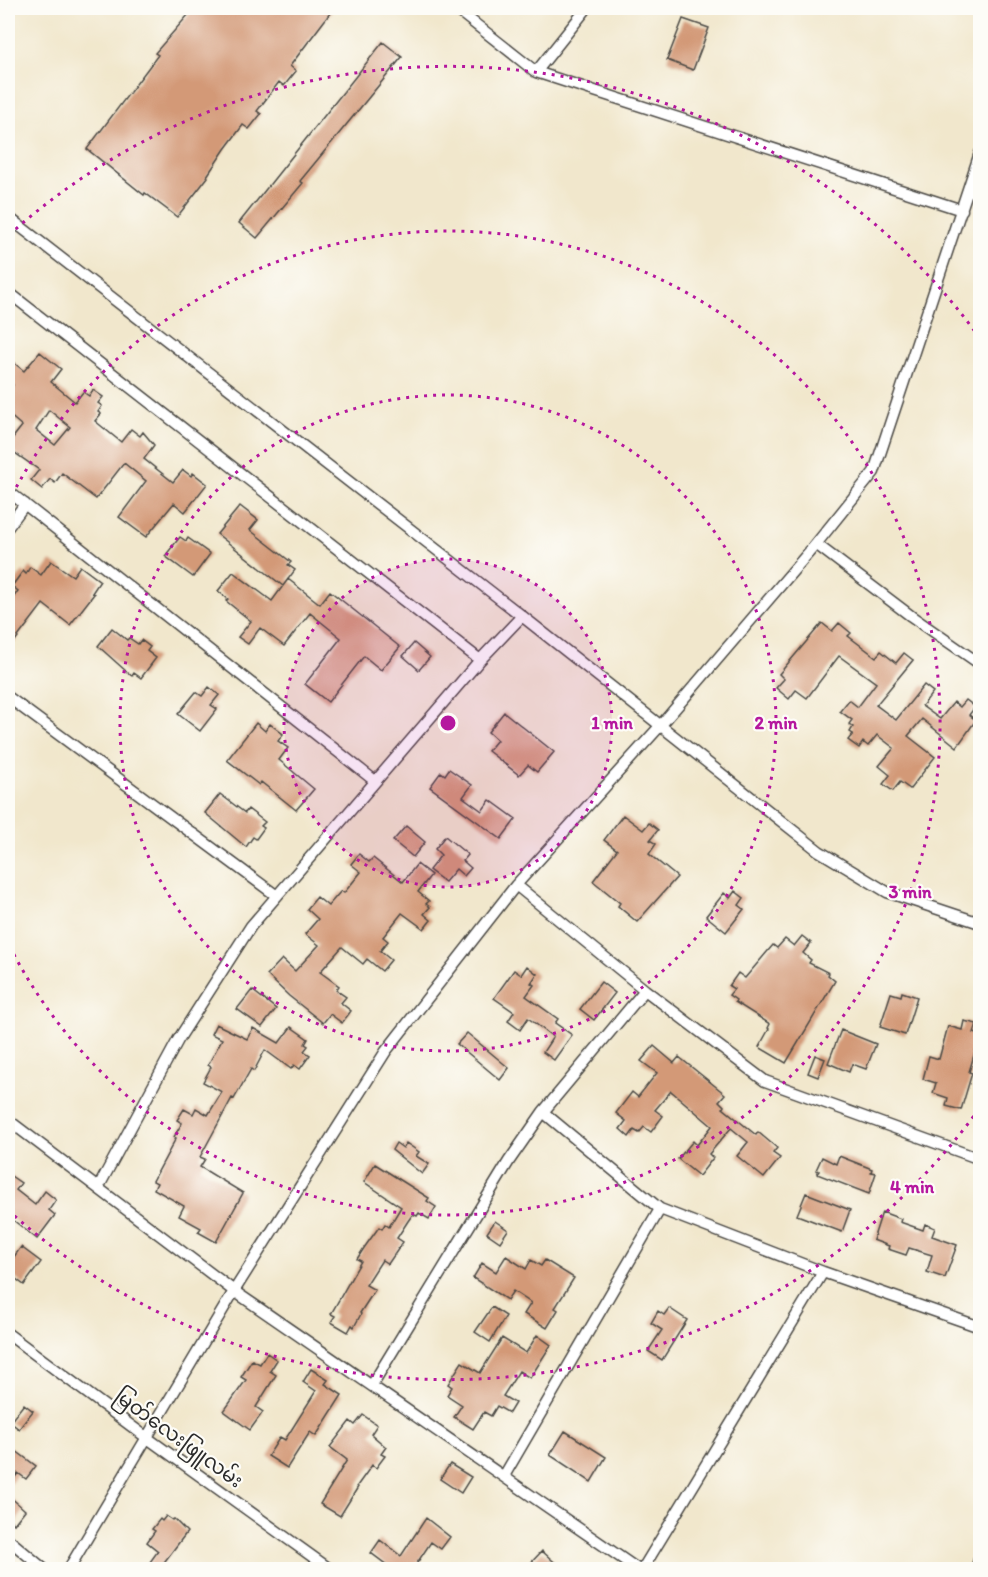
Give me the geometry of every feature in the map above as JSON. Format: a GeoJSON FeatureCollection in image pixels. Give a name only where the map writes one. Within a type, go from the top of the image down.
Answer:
{"type":"FeatureCollection","features":[{"type":"Feature","properties":{"kind":"street"},"geometry":{"type":"LineString","coordinates":[[455,8],[536,72],[962,210]]}},
{"type":"Feature","properties":{"kind":"street"},"geometry":{"type":"LineString","coordinates":[[536,72],[587,8]]}},
{"type":"Feature","properties":{"kind":"street"},"geometry":{"type":"LineString","coordinates":[[68,1569],[234,1291],[386,1051],[516,885],[661,725],[816,544],[874,472],[981,153]]}},
{"type":"Feature","properties":{"kind":"street"},"geometry":{"type":"LineString","coordinates":[[8,217],[522,616],[819,851],[887,892],[981,923]]}},
{"type":"Feature","properties":{"kind":"street"},"geometry":{"type":"LineString","coordinates":[[8,292],[480,660]]}},
{"type":"Feature","properties":{"kind":"street"},"geometry":{"type":"LineString","coordinates":[[8,490],[375,781]]}},
{"type":"Feature","properties":{"kind":"street"},"geometry":{"type":"LineString","coordinates":[[8,527],[25,504]]}},
{"type":"Feature","properties":{"kind":"street"},"geometry":{"type":"LineString","coordinates":[[816,544],[911,616],[981,664]]}},
{"type":"Feature","properties":{"kind":"street"},"geometry":{"type":"LineString","coordinates":[[98,1188],[178,1040],[251,927],[480,660],[522,616]]}},
{"type":"Feature","properties":{"kind":"street"},"geometry":{"type":"LineString","coordinates":[[8,697],[277,896]]}},
{"type":"Feature","properties":{"kind":"street"},"geometry":{"type":"LineString","coordinates":[[516,885],[645,990],[765,1081],[981,1159]]}},
{"type":"Feature","properties":{"kind":"street"},"geometry":{"type":"LineString","coordinates":[[372,1386],[509,1161],[543,1112],[645,990]]}},
{"type":"Feature","properties":{"kind":"street"},"geometry":{"type":"LineString","coordinates":[[543,1112],[660,1209],[823,1272],[981,1327]]}},
{"type":"Feature","properties":{"kind":"street"},"geometry":{"type":"LineString","coordinates":[[8,1120],[234,1291],[640,1569],[823,1272]]}},
{"type":"Feature","properties":{"kind":"street"},"geometry":{"type":"LineString","coordinates":[[504,1476],[660,1209]]}},
{"type":"Feature","properties":{"kind":"street","name":"မြတ်လေးဖြူလမ်း"},"geometry":{"type":"LineString","coordinates":[[8,1334],[146,1437],[331,1569]]}},
{"type":"Feature","properties":{"kind":"street"},"geometry":{"type":"LineString","coordinates":[[8,1539],[45,1569]]}},
{"type":"Feature","properties":{"kind":"street"},"geometry":{"type":"LineString","coordinates":[[976,1569],[981,1556]]}},
{"type":"Feature","properties":{"kind":"building"},"geometry":{"type":"Polygon","coordinates":[[[180,8],[334,8],[290,66],[296,71],[284,86],[279,82],[257,111],[261,114],[249,129],[243,125],[208,177],[177,217],[145,193],[144,195],[87,149],[158,55],[155,53],[189,14],[180,8]]]}},
{"type":"Feature","properties":{"kind":"building"},"geometry":{"type":"Polygon","coordinates":[[[683,19],[709,28],[693,70],[667,60],[683,19]]]}},
{"type":"Feature","properties":{"kind":"building"},"geometry":{"type":"Polygon","coordinates":[[[383,42],[402,57],[300,181],[303,183],[257,238],[239,223],[383,42]]]}},
{"type":"Feature","properties":{"kind":"building"},"geometry":{"type":"Polygon","coordinates":[[[40,352],[61,369],[51,382],[75,402],[83,392],[89,396],[93,390],[103,397],[98,403],[102,406],[98,412],[101,414],[95,421],[121,442],[131,429],[140,436],[143,432],[154,445],[144,459],[173,482],[183,470],[191,476],[193,473],[207,484],[185,512],[174,503],[146,537],[119,517],[146,481],[124,463],[96,499],[62,473],[55,483],[50,479],[42,489],[31,480],[39,470],[8,448],[8,444],[22,426],[8,414],[8,392],[13,385],[8,380],[8,358],[24,371],[40,352]],[[49,410],[36,430],[55,445],[70,427],[49,410]]]}},
{"type":"Feature","properties":{"kind":"building"},"geometry":{"type":"Polygon","coordinates":[[[240,506],[258,520],[250,530],[291,562],[288,565],[295,570],[283,586],[217,534],[240,506]]]}},
{"type":"Feature","properties":{"kind":"building"},"geometry":{"type":"Polygon","coordinates":[[[180,537],[186,541],[188,538],[210,554],[193,577],[165,556],[180,537]]]}},
{"type":"Feature","properties":{"kind":"building"},"geometry":{"type":"Polygon","coordinates":[[[51,561],[73,576],[80,566],[100,581],[92,593],[94,594],[70,625],[43,604],[8,650],[8,605],[18,591],[12,586],[23,571],[26,574],[30,567],[41,575],[51,561]]]}},
{"type":"Feature","properties":{"kind":"building"},"geometry":{"type":"Polygon","coordinates":[[[233,572],[272,601],[288,579],[320,604],[330,591],[400,647],[381,670],[364,656],[328,702],[305,684],[341,638],[310,613],[284,646],[260,628],[248,644],[238,637],[251,621],[226,601],[228,599],[218,591],[233,572]]]}},
{"type":"Feature","properties":{"kind":"building"},"geometry":{"type":"Polygon","coordinates":[[[822,623],[832,631],[839,623],[851,633],[848,636],[876,657],[881,651],[896,663],[904,653],[913,660],[876,705],[896,720],[924,685],[933,692],[922,706],[940,719],[954,702],[960,707],[966,700],[975,707],[969,715],[976,720],[957,747],[922,719],[908,736],[935,757],[910,789],[900,782],[893,791],[883,784],[890,775],[879,766],[894,748],[877,735],[868,746],[863,742],[859,748],[848,740],[853,734],[850,732],[853,727],[849,724],[852,720],[840,711],[849,700],[858,707],[876,683],[839,656],[807,698],[796,690],[789,699],[776,688],[784,679],[779,674],[822,623]]]}},
{"type":"Feature","properties":{"kind":"building"},"geometry":{"type":"Polygon","coordinates":[[[112,628],[127,640],[129,638],[138,644],[141,640],[150,647],[147,651],[156,658],[141,678],[134,673],[132,676],[98,646],[112,628]]]}},
{"type":"Feature","properties":{"kind":"building"},"geometry":{"type":"Polygon","coordinates":[[[414,643],[430,657],[419,670],[403,656],[414,643]]]}},
{"type":"Feature","properties":{"kind":"building"},"geometry":{"type":"Polygon","coordinates":[[[209,687],[219,695],[211,705],[217,709],[200,731],[178,714],[196,692],[202,696],[209,687]]]}},
{"type":"Feature","properties":{"kind":"building"},"geometry":{"type":"Polygon","coordinates":[[[504,712],[554,752],[537,772],[528,765],[519,775],[488,751],[497,740],[488,732],[504,712]]]}},
{"type":"Feature","properties":{"kind":"building"},"geometry":{"type":"Polygon","coordinates":[[[256,723],[265,731],[270,724],[283,734],[278,741],[288,748],[279,760],[314,789],[296,810],[261,782],[259,785],[227,760],[256,723]]]}},
{"type":"Feature","properties":{"kind":"building"},"geometry":{"type":"Polygon","coordinates":[[[449,769],[472,785],[463,797],[482,811],[490,800],[516,819],[501,839],[430,787],[441,772],[445,775],[449,769]]]}},
{"type":"Feature","properties":{"kind":"building"},"geometry":{"type":"Polygon","coordinates":[[[220,794],[245,813],[248,809],[265,822],[261,826],[264,828],[256,839],[253,837],[246,847],[205,813],[220,794]]]}},
{"type":"Feature","properties":{"kind":"building"},"geometry":{"type":"Polygon","coordinates":[[[623,815],[643,830],[649,823],[658,830],[650,840],[656,844],[649,854],[677,877],[637,922],[618,906],[620,903],[593,881],[617,850],[604,840],[623,815]]]}},
{"type":"Feature","properties":{"kind":"building"},"geometry":{"type":"Polygon","coordinates":[[[406,826],[425,842],[413,857],[393,841],[406,826]]]}},
{"type":"Feature","properties":{"kind":"building"},"geometry":{"type":"Polygon","coordinates":[[[445,836],[468,855],[463,861],[471,868],[464,876],[456,869],[445,882],[429,870],[441,855],[435,849],[445,836]]]}},
{"type":"Feature","properties":{"kind":"building"},"geometry":{"type":"Polygon","coordinates":[[[359,854],[369,862],[373,858],[403,882],[417,864],[431,875],[418,892],[429,901],[426,904],[430,907],[424,914],[431,920],[424,929],[402,913],[383,937],[388,941],[380,951],[391,960],[382,971],[367,959],[363,964],[342,947],[320,972],[339,986],[336,990],[346,997],[341,1003],[351,1011],[342,1023],[330,1014],[323,1023],[267,975],[282,959],[295,971],[319,945],[305,934],[318,919],[307,909],[317,897],[328,906],[341,891],[344,893],[361,872],[351,864],[359,854]]]}},
{"type":"Feature","properties":{"kind":"building"},"geometry":{"type":"Polygon","coordinates":[[[735,891],[744,898],[739,905],[744,909],[726,932],[706,916],[724,893],[730,898],[735,891]]]}},
{"type":"Feature","properties":{"kind":"building"},"geometry":{"type":"Polygon","coordinates":[[[802,936],[811,943],[803,953],[811,960],[809,963],[829,973],[828,975],[835,981],[786,1063],[759,1047],[770,1024],[735,1002],[736,1000],[729,995],[734,989],[729,986],[738,973],[745,978],[773,945],[777,948],[785,939],[794,946],[802,936]]]}},
{"type":"Feature","properties":{"kind":"building"},"geometry":{"type":"Polygon","coordinates":[[[527,966],[537,974],[531,983],[534,985],[526,996],[558,1019],[555,1023],[572,1035],[554,1060],[543,1052],[553,1037],[528,1018],[520,1030],[508,1021],[514,1012],[494,998],[514,970],[521,975],[527,966]]]}},
{"type":"Feature","properties":{"kind":"building"},"geometry":{"type":"Polygon","coordinates":[[[601,982],[615,993],[594,1020],[580,1009],[601,982]]]}},
{"type":"Feature","properties":{"kind":"building"},"geometry":{"type":"Polygon","coordinates":[[[252,990],[276,1009],[262,1027],[237,1009],[252,990]]]}},
{"type":"Feature","properties":{"kind":"building"},"geometry":{"type":"Polygon","coordinates":[[[902,992],[917,997],[905,1035],[880,1027],[891,993],[901,996],[902,992]]]}},
{"type":"Feature","properties":{"kind":"building"},"geometry":{"type":"Polygon","coordinates":[[[964,1021],[977,1024],[974,1033],[980,1035],[961,1110],[946,1106],[948,1098],[933,1093],[936,1083],[923,1079],[929,1056],[939,1059],[948,1026],[962,1030],[964,1021]]]}},
{"type":"Feature","properties":{"kind":"building"},"geometry":{"type":"Polygon","coordinates":[[[216,1024],[247,1039],[253,1028],[279,1043],[291,1027],[308,1039],[305,1044],[308,1046],[304,1051],[310,1055],[300,1069],[294,1065],[291,1069],[265,1050],[254,1071],[251,1069],[234,1099],[232,1098],[200,1157],[205,1159],[200,1167],[243,1193],[216,1242],[198,1232],[201,1228],[179,1216],[184,1206],[154,1189],[157,1183],[153,1181],[176,1138],[174,1137],[182,1123],[177,1120],[184,1109],[193,1114],[196,1108],[208,1115],[222,1092],[203,1082],[211,1067],[208,1065],[222,1039],[211,1034],[216,1024]]]}},
{"type":"Feature","properties":{"kind":"building"},"geometry":{"type":"Polygon","coordinates":[[[841,1030],[876,1044],[866,1069],[852,1064],[849,1072],[828,1063],[841,1030]]]}},
{"type":"Feature","properties":{"kind":"building"},"geometry":{"type":"Polygon","coordinates":[[[467,1033],[509,1068],[500,1080],[457,1044],[467,1033]]]}},
{"type":"Feature","properties":{"kind":"building"},"geometry":{"type":"Polygon","coordinates":[[[654,1046],[674,1063],[679,1057],[725,1094],[719,1101],[724,1106],[723,1108],[756,1135],[758,1132],[777,1148],[773,1153],[780,1158],[764,1178],[737,1156],[748,1142],[731,1128],[709,1154],[713,1158],[699,1176],[678,1159],[693,1141],[697,1145],[712,1126],[671,1091],[655,1110],[663,1116],[651,1132],[644,1127],[639,1133],[634,1130],[629,1137],[620,1129],[626,1121],[616,1113],[632,1092],[638,1097],[657,1073],[641,1061],[654,1046]]]}},
{"type":"Feature","properties":{"kind":"building"},"geometry":{"type":"Polygon","coordinates":[[[815,1055],[825,1059],[818,1077],[808,1073],[815,1055]]]}},
{"type":"Feature","properties":{"kind":"building"},"geometry":{"type":"Polygon","coordinates":[[[396,1143],[403,1148],[406,1143],[419,1152],[416,1156],[429,1164],[422,1174],[392,1150],[396,1143]]]}},
{"type":"Feature","properties":{"kind":"building"},"geometry":{"type":"Polygon","coordinates":[[[839,1156],[872,1169],[871,1172],[876,1173],[869,1194],[817,1174],[819,1171],[816,1170],[822,1157],[836,1164],[839,1156]]]}},
{"type":"Feature","properties":{"kind":"building"},"geometry":{"type":"Polygon","coordinates":[[[375,1164],[429,1198],[427,1201],[436,1207],[429,1219],[419,1213],[417,1216],[413,1214],[408,1221],[397,1238],[403,1242],[388,1264],[382,1260],[366,1285],[375,1290],[354,1327],[352,1325],[348,1332],[331,1322],[335,1316],[331,1314],[361,1261],[357,1259],[364,1248],[379,1227],[382,1229],[385,1224],[389,1227],[401,1207],[364,1182],[375,1164]]]}},
{"type":"Feature","properties":{"kind":"building"},"geometry":{"type":"Polygon","coordinates":[[[8,1174],[21,1183],[16,1190],[35,1205],[45,1191],[56,1200],[49,1210],[55,1215],[37,1239],[8,1216],[8,1174]]]}},
{"type":"Feature","properties":{"kind":"building"},"geometry":{"type":"Polygon","coordinates":[[[806,1193],[850,1210],[842,1232],[797,1215],[806,1193]]]}},
{"type":"Feature","properties":{"kind":"building"},"geometry":{"type":"Polygon","coordinates":[[[882,1212],[901,1219],[900,1222],[923,1230],[925,1224],[935,1228],[932,1236],[957,1245],[945,1278],[927,1272],[932,1255],[909,1248],[906,1255],[888,1249],[889,1246],[873,1240],[882,1212]]]}},
{"type":"Feature","properties":{"kind":"building"},"geometry":{"type":"Polygon","coordinates":[[[495,1221],[508,1230],[500,1242],[487,1233],[495,1221]]]}},
{"type":"Feature","properties":{"kind":"building"},"geometry":{"type":"Polygon","coordinates":[[[21,1247],[41,1262],[24,1285],[8,1273],[8,1265],[21,1247]]]}},
{"type":"Feature","properties":{"kind":"building"},"geometry":{"type":"Polygon","coordinates":[[[506,1256],[526,1269],[531,1260],[541,1266],[545,1260],[574,1278],[555,1308],[558,1310],[547,1328],[524,1314],[531,1303],[513,1291],[507,1300],[473,1278],[482,1263],[496,1272],[506,1256]]]}},
{"type":"Feature","properties":{"kind":"building"},"geometry":{"type":"Polygon","coordinates":[[[492,1307],[506,1316],[490,1342],[475,1332],[492,1307]]]}},
{"type":"Feature","properties":{"kind":"building"},"geometry":{"type":"Polygon","coordinates":[[[669,1308],[687,1320],[662,1360],[648,1351],[662,1330],[651,1323],[658,1311],[664,1315],[669,1308]]]}},
{"type":"Feature","properties":{"kind":"building"},"geometry":{"type":"Polygon","coordinates":[[[537,1335],[551,1345],[530,1378],[519,1371],[503,1396],[515,1403],[509,1413],[497,1406],[491,1416],[484,1412],[473,1429],[454,1417],[462,1405],[447,1395],[452,1387],[448,1384],[462,1362],[480,1373],[502,1338],[526,1353],[537,1335]]]}},
{"type":"Feature","properties":{"kind":"building"},"geometry":{"type":"Polygon","coordinates":[[[267,1353],[277,1360],[270,1371],[276,1375],[256,1407],[263,1412],[250,1430],[224,1411],[246,1380],[241,1377],[252,1360],[260,1364],[267,1353]]]}},
{"type":"Feature","properties":{"kind":"building"},"geometry":{"type":"Polygon","coordinates":[[[311,1369],[328,1380],[325,1384],[342,1395],[316,1436],[310,1432],[287,1468],[268,1456],[280,1437],[285,1440],[316,1391],[303,1382],[311,1369]]]}},
{"type":"Feature","properties":{"kind":"building"},"geometry":{"type":"Polygon","coordinates":[[[24,1404],[33,1411],[19,1429],[10,1422],[24,1404]]]}},
{"type":"Feature","properties":{"kind":"building"},"geometry":{"type":"Polygon","coordinates":[[[363,1415],[377,1425],[371,1434],[386,1447],[381,1454],[385,1456],[376,1468],[372,1465],[340,1516],[320,1504],[347,1460],[330,1447],[350,1421],[355,1425],[363,1415]]]}},
{"type":"Feature","properties":{"kind":"building"},"geometry":{"type":"Polygon","coordinates":[[[565,1431],[606,1457],[591,1482],[550,1455],[565,1431]]]}},
{"type":"Feature","properties":{"kind":"building"},"geometry":{"type":"Polygon","coordinates":[[[8,1445],[36,1466],[26,1479],[18,1473],[8,1487],[8,1445]]]}},
{"type":"Feature","properties":{"kind":"building"},"geometry":{"type":"Polygon","coordinates":[[[450,1464],[471,1477],[461,1493],[440,1479],[450,1464]]]}},
{"type":"Feature","properties":{"kind":"building"},"geometry":{"type":"Polygon","coordinates":[[[8,1495],[25,1510],[14,1524],[8,1518],[8,1495]]]}},
{"type":"Feature","properties":{"kind":"building"},"geometry":{"type":"Polygon","coordinates":[[[166,1516],[174,1519],[187,1532],[159,1569],[145,1569],[158,1551],[147,1542],[155,1531],[152,1529],[160,1519],[162,1521],[166,1516]]]}},
{"type":"Feature","properties":{"kind":"building"},"geometry":{"type":"Polygon","coordinates":[[[426,1518],[450,1537],[441,1549],[431,1542],[413,1569],[397,1569],[387,1565],[371,1553],[380,1540],[401,1556],[426,1518]]]}},
{"type":"Feature","properties":{"kind":"building"},"geometry":{"type":"Polygon","coordinates":[[[542,1551],[562,1569],[525,1569],[542,1551]]]}}]}
